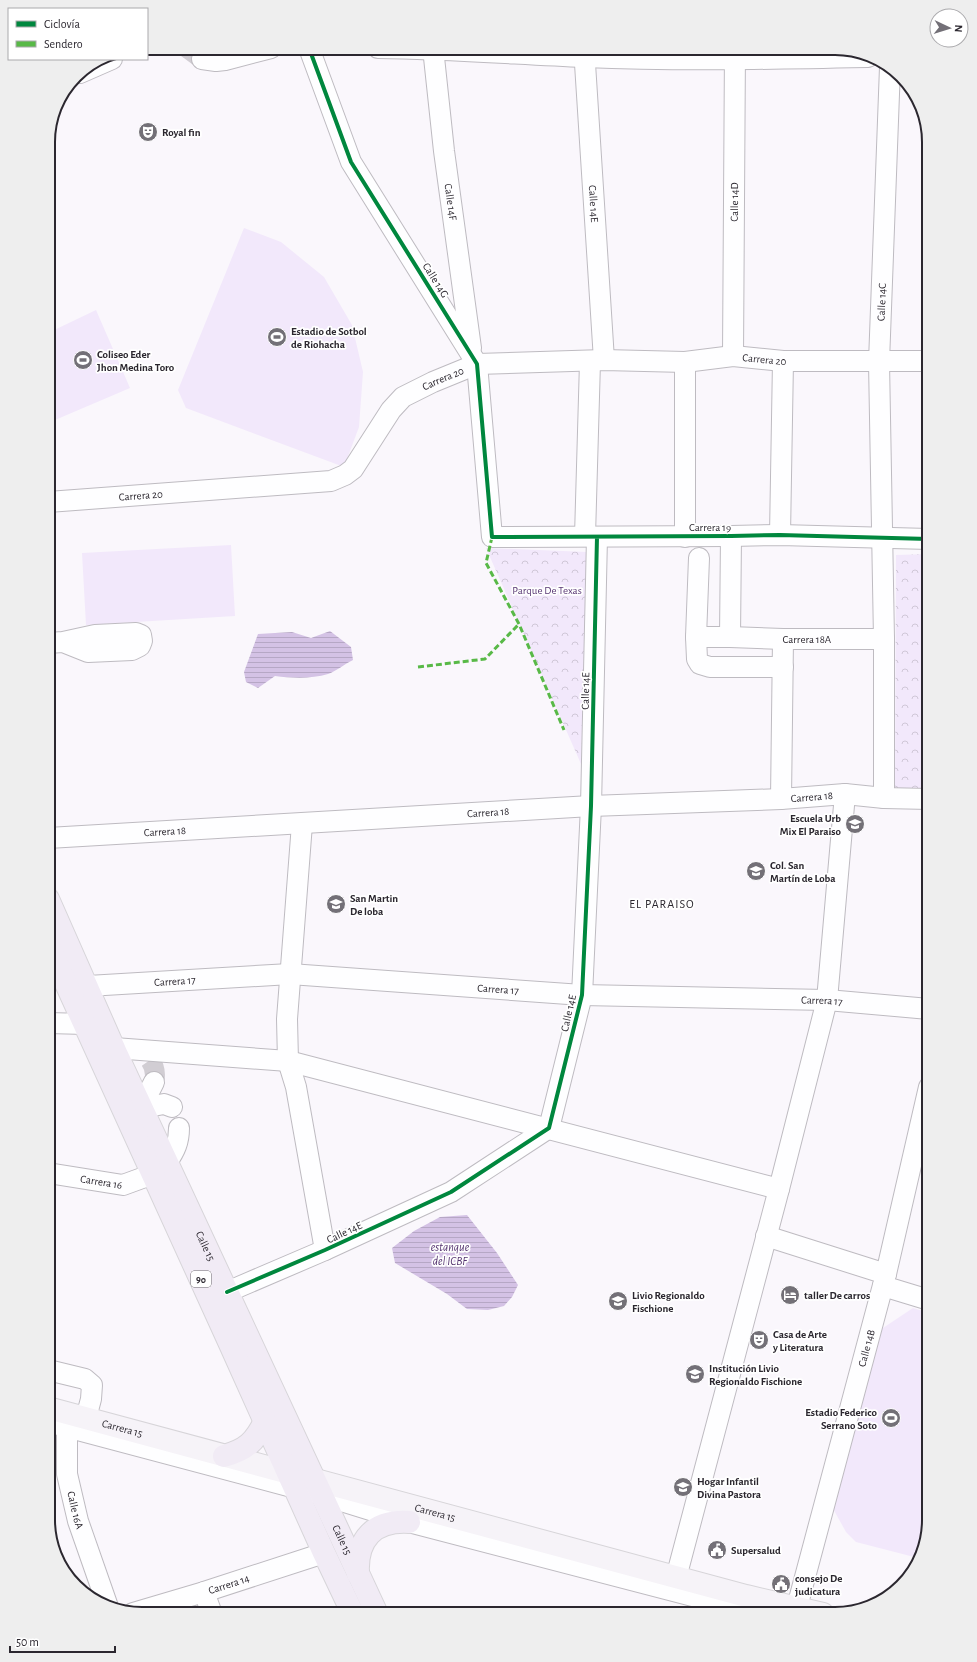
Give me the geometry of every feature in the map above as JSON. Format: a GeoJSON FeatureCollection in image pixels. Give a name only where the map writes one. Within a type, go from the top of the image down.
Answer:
{"type":"FeatureCollection","features":[{"type":"Feature","properties":{"kind":"highway","name":"Calle 15"},"geometry":{"type":"LineString","coordinates":[[55,920],[77,986],[85,1024],[227,1292],[373,1607]]}},
{"type":"Feature","properties":{"kind":"highway","name":"Calle 15"},"geometry":{"type":"LineString","coordinates":[[55,954],[77,986],[115,1050],[141,1106],[160,1168],[265,1421],[350,1607]]}},
{"type":"Feature","properties":{"kind":"highway"},"geometry":{"type":"LineString","coordinates":[[224,1456],[237,1452],[249,1444],[259,1434],[265,1421]]}},
{"type":"Feature","properties":{"kind":"highway"},"geometry":{"type":"LineString","coordinates":[[358,1575],[357,1560],[361,1546],[369,1534],[381,1526],[395,1521],[409,1522]]}},
{"type":"Feature","properties":{"kind":"main road","name":"Carrera 15"},"geometry":{"type":"LineString","coordinates":[[63,1418],[224,1456],[291,1480],[674,1583],[747,1607]]}},
{"type":"Feature","properties":{"kind":"street"},"geometry":{"type":"LineString","coordinates":[[202,59],[216,61],[244,55]]}},
{"type":"Feature","properties":{"kind":"street","name":"Calle 14G"},"geometry":{"type":"LineString","coordinates":[[312,55],[351,162],[474,359],[492,537]]}},
{"type":"Feature","properties":{"kind":"street","name":"Calle 14F"},"geometry":{"type":"LineString","coordinates":[[434,55],[444,151],[474,359]]}},
{"type":"Feature","properties":{"kind":"street","name":"Calle 14E"},"geometry":{"type":"LineString","coordinates":[[227,1292],[325,1250],[451,1192],[549,1128],[582,995],[591,806],[591,537],[597,361],[584,55]]}},
{"type":"Feature","properties":{"kind":"street","name":"Calle 14D"},"geometry":{"type":"LineString","coordinates":[[732,356],[736,55]]}},
{"type":"Feature","properties":{"kind":"street"},"geometry":{"type":"LineString","coordinates":[[780,55],[850,57]]}},
{"type":"Feature","properties":{"kind":"street","name":"Calle 14C"},"geometry":{"type":"LineString","coordinates":[[882,538],[879,362],[890,75]]}},
{"type":"Feature","properties":{"kind":"street","name":"Carrera 20"},"geometry":{"type":"LineString","coordinates":[[55,501],[331,481],[345,475],[353,469],[391,410],[403,397],[474,359],[685,362],[732,356],[783,361],[922,361]]}},
{"type":"Feature","properties":{"kind":"street"},"geometry":{"type":"LineString","coordinates":[[780,535],[783,361]]}},
{"type":"Feature","properties":{"kind":"street"},"geometry":{"type":"LineString","coordinates":[[685,362],[685,536]]}},
{"type":"Feature","properties":{"kind":"street","name":"Carrera 19"},"geometry":{"type":"LineString","coordinates":[[492,537],[780,535],[922,539]]}},
{"type":"Feature","properties":{"kind":"street"},"geometry":{"type":"LineString","coordinates":[[730,637],[731,536]]}},
{"type":"Feature","properties":{"kind":"street"},"geometry":{"type":"LineString","coordinates":[[882,538],[884,639],[884,798]]}},
{"type":"Feature","properties":{"kind":"street"},"geometry":{"type":"LineString","coordinates":[[699,558],[696,658],[700,664],[710,667],[783,667]]}},
{"type":"Feature","properties":{"kind":"street","name":"Carrera 18A"},"geometry":{"type":"LineString","coordinates":[[696,637],[884,639]]}},
{"type":"Feature","properties":{"kind":"street"},"geometry":{"type":"LineString","coordinates":[[781,799],[783,639]]}},
{"type":"Feature","properties":{"kind":"street"},"geometry":{"type":"LineString","coordinates":[[674,1583],[779,1189],[827,1000],[845,794]]}},
{"type":"Feature","properties":{"kind":"street","name":"Carrera 18"},"geometry":{"type":"LineString","coordinates":[[55,838],[591,806],[781,799],[845,794],[884,798],[922,798]]}},
{"type":"Feature","properties":{"kind":"street"},"geometry":{"type":"LineString","coordinates":[[302,824],[287,1019],[288,1061],[296,1087],[325,1250]]}},
{"type":"Feature","properties":{"kind":"street","name":"Carrera 17"},"geometry":{"type":"LineString","coordinates":[[77,986],[290,974],[582,995],[827,1000],[922,1008]]}},
{"type":"Feature","properties":{"kind":"street"},"geometry":{"type":"LineString","coordinates":[[55,1024],[85,1024]]}},
{"type":"Feature","properties":{"kind":"street"},"geometry":{"type":"LineString","coordinates":[[115,1050],[150,1055],[288,1061],[779,1189]]}},
{"type":"Feature","properties":{"kind":"street"},"geometry":{"type":"LineString","coordinates":[[141,1106],[154,1082]]}},
{"type":"Feature","properties":{"kind":"street"},"geometry":{"type":"LineString","coordinates":[[141,1106],[164,1104],[172,1107]]}},
{"type":"Feature","properties":{"kind":"street","name":"Calle 14B"},"geometry":{"type":"LineString","coordinates":[[797,1607],[884,1280],[922,1117]]}},
{"type":"Feature","properties":{"kind":"street"},"geometry":{"type":"LineString","coordinates":[[160,1168],[174,1151],[179,1139],[179,1128]]}},
{"type":"Feature","properties":{"kind":"street","name":"Carrera 16"},"geometry":{"type":"LineString","coordinates":[[55,1175],[123,1185],[160,1168]]}},
{"type":"Feature","properties":{"kind":"street"},"geometry":{"type":"LineString","coordinates":[[766,1236],[884,1280],[922,1297]]}},
{"type":"Feature","properties":{"kind":"street","name":"Calle 16A"},"geometry":{"type":"LineString","coordinates":[[55,1372],[85,1379],[92,1385],[91,1399],[63,1418],[67,1474],[78,1521],[105,1599]]}},
{"type":"Feature","properties":{"kind":"street","name":"Carrera 15"},"geometry":{"type":"LineString","coordinates":[[63,1418],[291,1480]]}},
{"type":"Feature","properties":{"kind":"street","name":"Carrera 15"},"geometry":{"type":"LineString","coordinates":[[319,1488],[409,1522],[674,1583]]}},
{"type":"Feature","properties":{"kind":"street","name":"Carrera 14"},"geometry":{"type":"LineString","coordinates":[[153,1607],[324,1553]]}},
{"type":"Feature","properties":{"kind":"street"},"geometry":{"type":"LineString","coordinates":[[204,1592],[209,1607]]}},
{"type":"Feature","properties":{"kind":"green space","name":"Estadio de Sotbol de Riohacha"},"geometry":{"type":"Polygon","coordinates":[[[244,228],[281,242],[324,277],[352,325],[363,372],[359,427],[344,467],[186,408],[178,390],[244,228]]]}},
{"type":"Feature","properties":{"kind":"green space","name":"Coliseo Eder Jhon Medina Toro"},"geometry":{"type":"Polygon","coordinates":[[[96,310],[130,388],[55,420],[55,330],[96,310]]]}},
{"type":"Feature","properties":{"kind":"green space"},"geometry":{"type":"Polygon","coordinates":[[[231,545],[235,616],[86,625],[82,553],[231,545]]]}},
{"type":"Feature","properties":{"kind":"green space","name":"Parque De Texas"},"geometry":{"type":"Polygon","coordinates":[[[486,548],[587,552],[581,764],[486,548]]]}},
{"type":"Feature","properties":{"kind":"green space"},"geometry":{"type":"Polygon","coordinates":[[[922,554],[922,792],[895,791],[896,555],[922,554]]]}},
{"type":"Feature","properties":{"kind":"green space","name":"Estadio Federico Serrano Soto"},"geometry":{"type":"Polygon","coordinates":[[[913,1308],[922,1311],[922,1520],[919,1543],[914,1557],[856,1542],[846,1532],[831,1505],[874,1334],[913,1308]]]}},
{"type":"Feature","properties":{"kind":"water"},"geometry":{"type":"Polygon","coordinates":[[[330,631],[351,647],[353,660],[331,673],[322,676],[302,678],[275,676],[258,688],[246,682],[244,672],[258,634],[292,632],[311,638],[330,631]]]}},
{"type":"Feature","properties":{"kind":"water","name":"estanque del ICBF"},"geometry":{"type":"Polygon","coordinates":[[[467,1215],[497,1253],[518,1285],[512,1297],[504,1306],[488,1310],[467,1309],[447,1294],[395,1263],[392,1248],[414,1231],[440,1217],[467,1215]]]}},
{"type":"Feature","properties":{"kind":"tunnel"},"geometry":{"type":"LineString","coordinates":[[197,55],[202,59]]}},
{"type":"Feature","properties":{"kind":"tunnel"},"geometry":{"type":"LineString","coordinates":[[150,1060],[155,1071],[154,1082]]}},
{"type":"Feature","properties":{"kind":"marked path"},"geometry":{"type":"LineString","coordinates":[[492,537],[486,563],[519,624],[564,730]]}},
{"type":"Feature","properties":{"kind":"marked path"},"geometry":{"type":"LineString","coordinates":[[418,667],[485,659],[519,624]]}},
{"type":"Feature","properties":{"kind":"cycle path"},"geometry":{"type":"LineString","coordinates":[[312,55],[351,162],[477,364],[492,537],[780,535],[922,539]]}},
{"type":"Feature","properties":{"kind":"cycle path"},"geometry":{"type":"LineString","coordinates":[[227,1292],[325,1250],[451,1192],[549,1128],[582,995],[591,806],[597,537]]}},
{"type":"Feature","properties":{"kind":"place","name":"Royal fin"},"geometry":{"type":"Point","coordinates":[148,132]}},
{"type":"Feature","properties":{"kind":"place","name":"Estadio de Sotbol de Riohacha"},"geometry":{"type":"Point","coordinates":[277,337]}},
{"type":"Feature","properties":{"kind":"place","name":"Coliseo Eder Jhon Medina Toro"},"geometry":{"type":"Point","coordinates":[83,360]}},
{"type":"Feature","properties":{"kind":"place","name":"Escuela Urb Mix El Paraiso"},"geometry":{"type":"Point","coordinates":[855,824]}},
{"type":"Feature","properties":{"kind":"place","name":"Col. San Martín de Loba"},"geometry":{"type":"Point","coordinates":[756,871]}},
{"type":"Feature","properties":{"kind":"place","name":"San Martin De loba"},"geometry":{"type":"Point","coordinates":[336,904]}},
{"type":"Feature","properties":{"kind":"place","name":"taller De carros"},"geometry":{"type":"Point","coordinates":[790,1295]}},
{"type":"Feature","properties":{"kind":"place","name":"Livio Regionaldo Fischione"},"geometry":{"type":"Point","coordinates":[618,1301]}},
{"type":"Feature","properties":{"kind":"place","name":"Casa de Arte y Literatura"},"geometry":{"type":"Point","coordinates":[759,1340]}},
{"type":"Feature","properties":{"kind":"place","name":"Institución Livio Regionaldo Fischione"},"geometry":{"type":"Point","coordinates":[695,1374]}},
{"type":"Feature","properties":{"kind":"place","name":"Estadio Federico Serrano Soto"},"geometry":{"type":"Point","coordinates":[891,1418]}},
{"type":"Feature","properties":{"kind":"place","name":"Hogar Infantil Divina Pastora"},"geometry":{"type":"Point","coordinates":[683,1487]}},
{"type":"Feature","properties":{"kind":"place","name":"Supersalud"},"geometry":{"type":"Point","coordinates":[717,1550]}},
{"type":"Feature","properties":{"kind":"place","name":"consejo De judicatura"},"geometry":{"type":"Point","coordinates":[781,1584]}},
{"type":"Feature","properties":{"kind":"district","name":"EL PARAISO"},"geometry":{"type":"Point","coordinates":[662,904]}}]}
